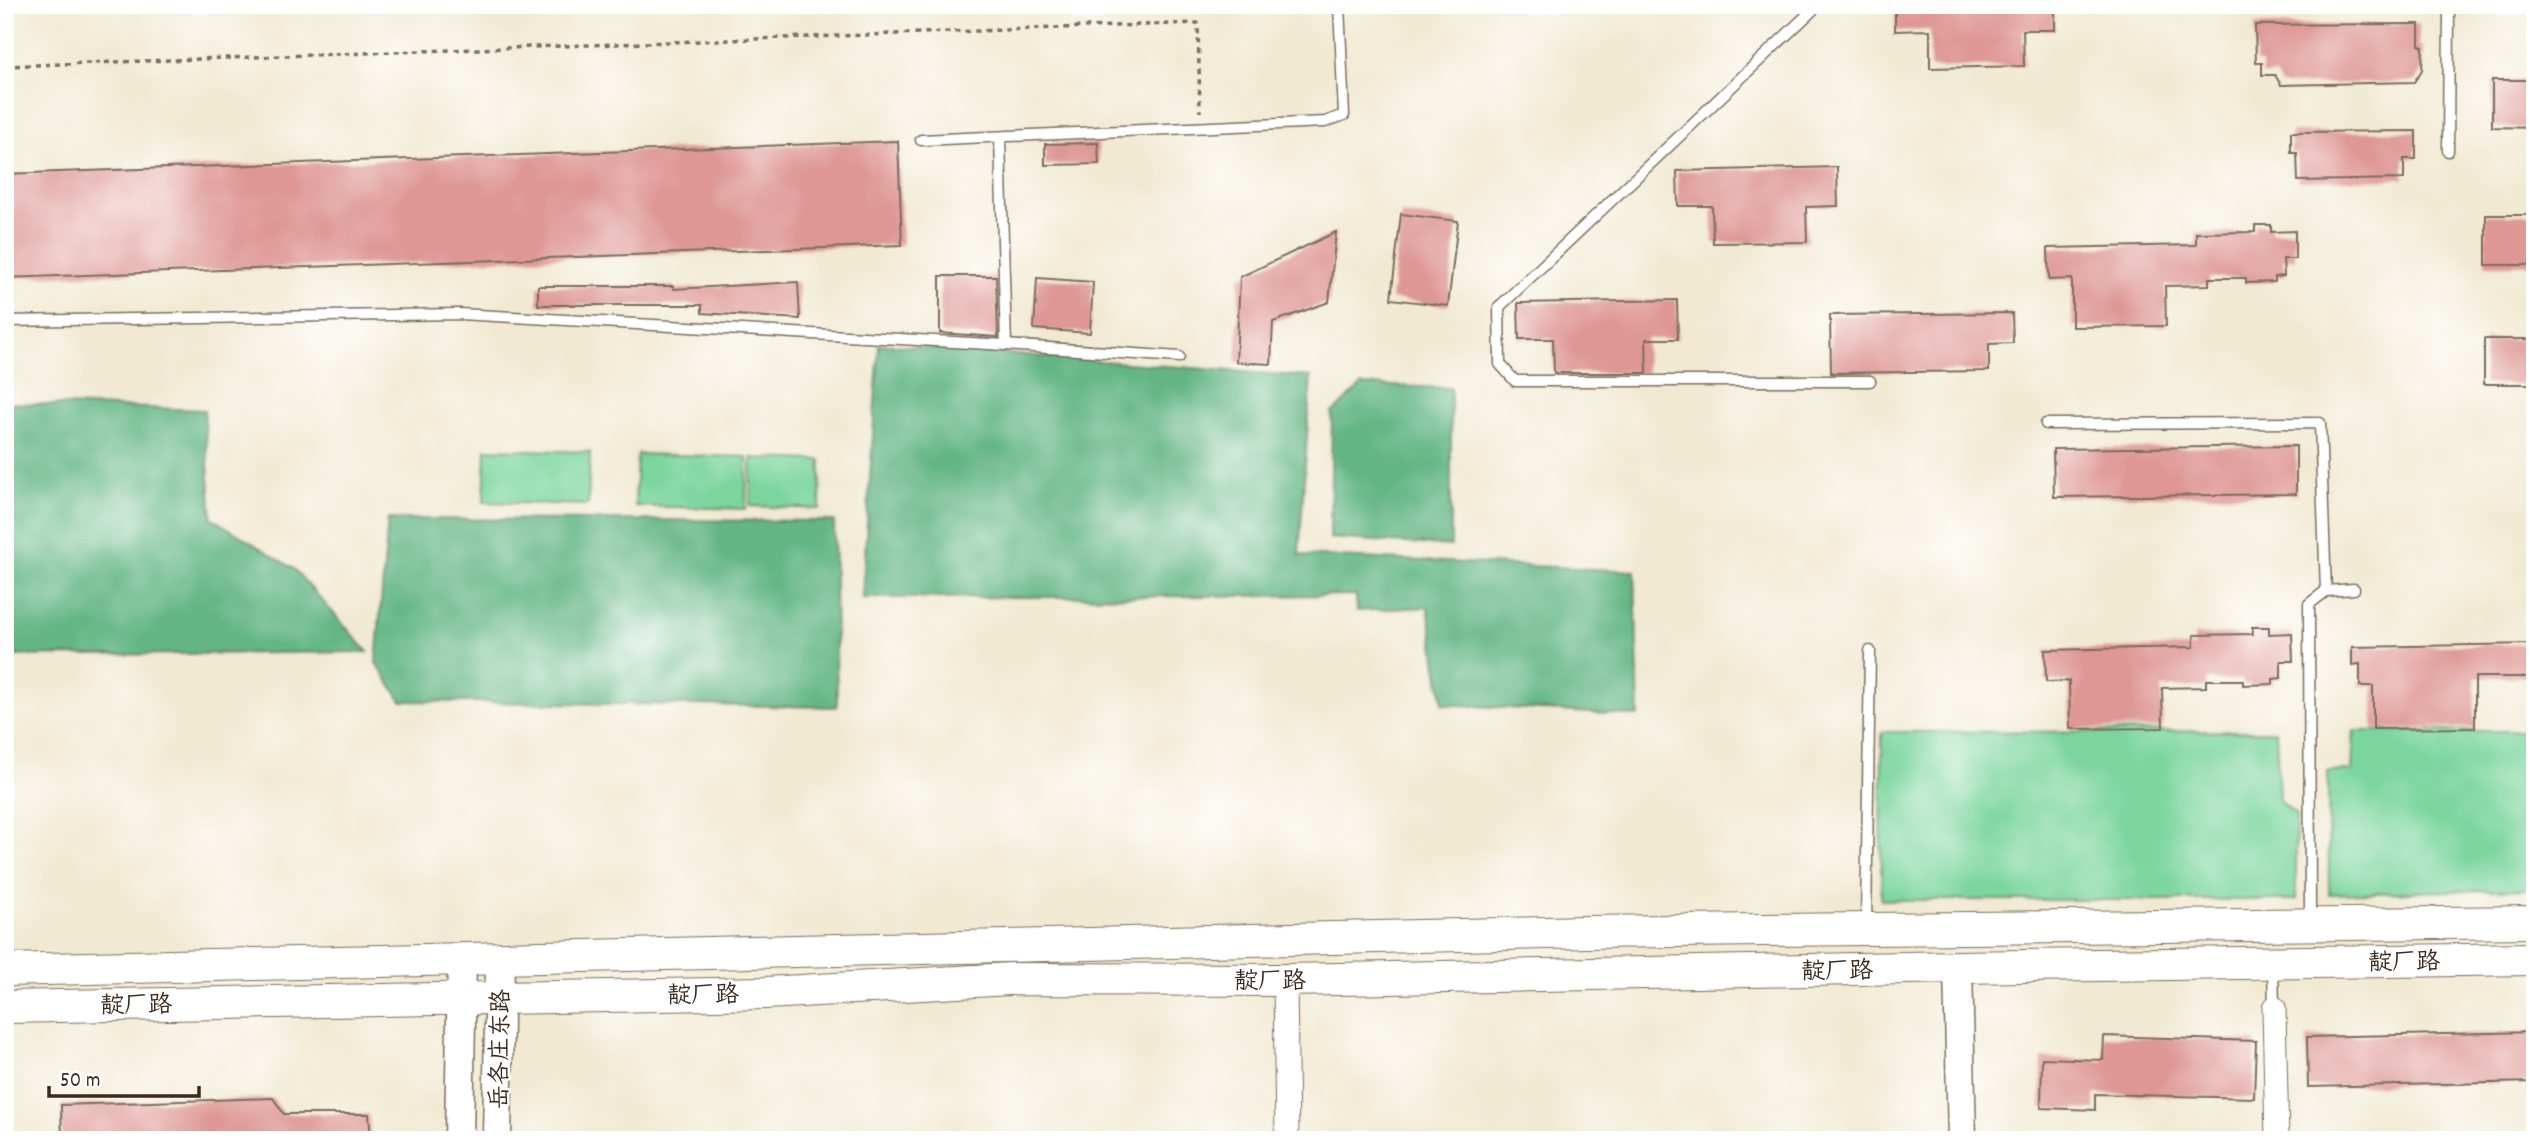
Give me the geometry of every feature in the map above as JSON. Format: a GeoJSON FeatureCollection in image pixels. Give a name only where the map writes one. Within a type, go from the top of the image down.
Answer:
{"type":"FeatureCollection","features":[{"type":"Feature","properties":{"kind":"main road"},"geometry":{"type":"LineString","coordinates":[[5,970],[1586,932],[2535,922]]}},
{"type":"Feature","properties":{"kind":"main road","name":"靛厂路"},"geometry":{"type":"LineString","coordinates":[[5,1007],[766,993],[1010,979],[1285,980],[1958,967],[2535,960]]}},
{"type":"Feature","properties":{"kind":"street","name":"岳各庄东路"},"geometry":{"type":"LineString","coordinates":[[497,1140],[500,958]]}},
{"type":"Feature","properties":{"kind":"street","name":"岳各庄东路"},"geometry":{"type":"LineString","coordinates":[[459,1140],[462,959]]}},
{"type":"Feature","properties":{"kind":"street"},"geometry":{"type":"LineString","coordinates":[[1958,967],[1962,1140]]}},
{"type":"Feature","properties":{"kind":"street"},"geometry":{"type":"LineString","coordinates":[[1285,980],[1287,1140]]}},
{"type":"Feature","properties":{"kind":"street"},"geometry":{"type":"LineString","coordinates":[[2274,1008],[2277,1140]]}},
{"type":"Feature","properties":{"kind":"lane"},"geometry":{"type":"LineString","coordinates":[[921,140],[1325,122],[1343,115],[1339,5]]}},
{"type":"Feature","properties":{"kind":"lane"},"geometry":{"type":"LineString","coordinates":[[1818,5],[1499,307],[1500,364],[1514,381],[1870,382]]}},
{"type":"Feature","properties":{"kind":"lane"},"geometry":{"type":"LineString","coordinates":[[2448,151],[2449,5]]}},
{"type":"Feature","properties":{"kind":"lane"},"geometry":{"type":"LineString","coordinates":[[1000,138],[1006,345]]}},
{"type":"Feature","properties":{"kind":"lane"},"geometry":{"type":"LineString","coordinates":[[5,321],[459,314],[1179,357]]}},
{"type":"Feature","properties":{"kind":"lane"},"geometry":{"type":"LineString","coordinates":[[2046,424],[2320,423],[2326,591]]}},
{"type":"Feature","properties":{"kind":"lane"},"geometry":{"type":"LineString","coordinates":[[2310,925],[2309,604],[2326,591],[2354,589]]}},
{"type":"Feature","properties":{"kind":"lane"},"geometry":{"type":"LineString","coordinates":[[1866,930],[1870,651]]}},
{"type":"Feature","properties":{"kind":"lane"},"geometry":{"type":"LineString","coordinates":[[2273,962],[2274,1008]]}},
{"type":"Feature","properties":{"kind":"path"},"geometry":{"type":"LineString","coordinates":[[5,66],[1198,23],[1201,128]]}},
{"type":"Feature","properties":{"kind":"green space"},"geometry":{"type":"Polygon","coordinates":[[[879,344],[1311,377],[1299,555],[1635,571],[1639,716],[1443,704],[1428,607],[1357,611],[1356,595],[862,598],[879,344]]]}},
{"type":"Feature","properties":{"kind":"green space"},"geometry":{"type":"Polygon","coordinates":[[[1362,385],[1451,388],[1451,546],[1330,538],[1332,413],[1362,385]]]}},
{"type":"Feature","properties":{"kind":"green space"},"geometry":{"type":"Polygon","coordinates":[[[5,403],[204,410],[212,518],[294,569],[368,652],[5,656],[5,403]]]}},
{"type":"Feature","properties":{"kind":"green space"},"geometry":{"type":"Polygon","coordinates":[[[486,449],[590,452],[588,505],[484,502],[486,449]]]}},
{"type":"Feature","properties":{"kind":"green space"},"geometry":{"type":"Polygon","coordinates":[[[637,454],[747,457],[746,509],[635,506],[637,454]]]}},
{"type":"Feature","properties":{"kind":"green space"},"geometry":{"type":"Polygon","coordinates":[[[751,458],[821,460],[820,509],[750,506],[751,458]]]}},
{"type":"Feature","properties":{"kind":"green space"},"geometry":{"type":"Polygon","coordinates":[[[388,519],[834,521],[837,707],[402,701],[376,663],[388,519]]]}},
{"type":"Feature","properties":{"kind":"green space"},"geometry":{"type":"Polygon","coordinates":[[[2276,731],[2279,800],[2296,815],[2296,900],[1881,900],[1882,732],[2276,731]]]}},
{"type":"Feature","properties":{"kind":"green space"},"geometry":{"type":"Polygon","coordinates":[[[2354,731],[2535,731],[2535,889],[2329,894],[2328,772],[2352,771],[2354,731]]]}},
{"type":"Feature","properties":{"kind":"building"},"geometry":{"type":"Polygon","coordinates":[[[1895,5],[2055,5],[2055,30],[2023,30],[2024,66],[1930,68],[1930,30],[1895,31],[1895,5]]]}},
{"type":"Feature","properties":{"kind":"building"},"geometry":{"type":"Polygon","coordinates":[[[2419,24],[2419,45],[2423,47],[2422,70],[2414,82],[2281,85],[2275,75],[2262,75],[2262,63],[2256,63],[2255,25],[2419,24]]]}},
{"type":"Feature","properties":{"kind":"building"},"geometry":{"type":"Polygon","coordinates":[[[2492,80],[2535,80],[2535,128],[2492,127],[2492,80]]]}},
{"type":"Feature","properties":{"kind":"building"},"geometry":{"type":"Polygon","coordinates":[[[2416,131],[2416,159],[2404,159],[2404,179],[2298,181],[2297,153],[2291,153],[2291,132],[2416,131]]]}},
{"type":"Feature","properties":{"kind":"building"},"geometry":{"type":"Polygon","coordinates":[[[898,141],[902,245],[5,278],[5,174],[898,141]]]}},
{"type":"Feature","properties":{"kind":"building"},"geometry":{"type":"Polygon","coordinates":[[[1098,143],[1099,164],[1045,165],[1045,144],[1098,143]]]}},
{"type":"Feature","properties":{"kind":"building"},"geometry":{"type":"Polygon","coordinates":[[[1837,167],[1838,206],[1806,207],[1807,242],[1713,243],[1712,206],[1678,206],[1677,171],[1837,167]]]}},
{"type":"Feature","properties":{"kind":"building"},"geometry":{"type":"Polygon","coordinates":[[[1401,214],[1458,221],[1448,306],[1391,299],[1401,214]]]}},
{"type":"Feature","properties":{"kind":"building"},"geometry":{"type":"Polygon","coordinates":[[[2486,215],[2535,215],[2535,265],[2486,265],[2486,215]]]}},
{"type":"Feature","properties":{"kind":"building"},"geometry":{"type":"Polygon","coordinates":[[[2255,225],[2271,225],[2271,232],[2295,231],[2295,259],[2283,259],[2284,276],[2275,277],[2275,282],[2246,283],[2246,278],[2209,278],[2209,285],[2165,286],[2166,326],[2072,327],[2072,279],[2049,280],[2048,248],[2196,245],[2196,233],[2255,232],[2255,225]]]}},
{"type":"Feature","properties":{"kind":"building"},"geometry":{"type":"Polygon","coordinates":[[[1336,232],[1329,302],[1273,322],[1271,364],[1236,362],[1240,277],[1336,232]]]}},
{"type":"Feature","properties":{"kind":"building"},"geometry":{"type":"Polygon","coordinates":[[[940,276],[996,276],[998,337],[940,333],[940,276]]]}},
{"type":"Feature","properties":{"kind":"building"},"geometry":{"type":"Polygon","coordinates":[[[1037,278],[1093,282],[1090,333],[1034,329],[1037,278]]]}},
{"type":"Feature","properties":{"kind":"building"},"geometry":{"type":"Polygon","coordinates":[[[798,282],[800,319],[702,313],[702,305],[538,305],[538,286],[674,286],[674,289],[798,282]]]}},
{"type":"Feature","properties":{"kind":"building"},"geometry":{"type":"Polygon","coordinates":[[[1677,300],[1678,339],[1646,339],[1647,373],[1554,373],[1553,339],[1519,339],[1518,303],[1677,300]]]}},
{"type":"Feature","properties":{"kind":"building"},"geometry":{"type":"Polygon","coordinates":[[[2012,313],[2013,343],[1989,344],[1989,371],[1831,373],[1830,315],[2012,313]]]}},
{"type":"Feature","properties":{"kind":"building"},"geometry":{"type":"Polygon","coordinates":[[[2484,339],[2535,339],[2535,384],[2484,384],[2484,339]]]}},
{"type":"Feature","properties":{"kind":"building"},"geometry":{"type":"Polygon","coordinates":[[[2296,446],[2296,494],[2054,497],[2053,449],[2296,446]]]}},
{"type":"Feature","properties":{"kind":"building"},"geometry":{"type":"Polygon","coordinates":[[[2252,627],[2269,627],[2269,634],[2292,633],[2293,661],[2281,661],[2281,678],[2273,679],[2273,684],[2243,685],[2243,680],[2206,680],[2206,687],[2162,688],[2163,728],[2070,729],[2069,681],[2046,682],[2045,650],[2194,647],[2194,635],[2252,634],[2252,627]]]}},
{"type":"Feature","properties":{"kind":"building"},"geometry":{"type":"Polygon","coordinates":[[[2535,644],[2535,677],[2475,677],[2475,728],[2373,729],[2373,686],[2360,686],[2360,664],[2352,665],[2352,647],[2535,644]]]}},
{"type":"Feature","properties":{"kind":"building"},"geometry":{"type":"Polygon","coordinates":[[[2535,1032],[2535,1082],[2308,1087],[2307,1037],[2535,1032]]]}},
{"type":"Feature","properties":{"kind":"building"},"geometry":{"type":"Polygon","coordinates":[[[2104,1036],[2256,1041],[2254,1098],[2095,1094],[2095,1110],[2041,1108],[2042,1058],[2103,1060],[2104,1036]]]}},
{"type":"Feature","properties":{"kind":"building"},"geometry":{"type":"Polygon","coordinates":[[[273,1098],[284,1114],[369,1114],[371,1140],[62,1140],[61,1105],[273,1098]]]}}]}
